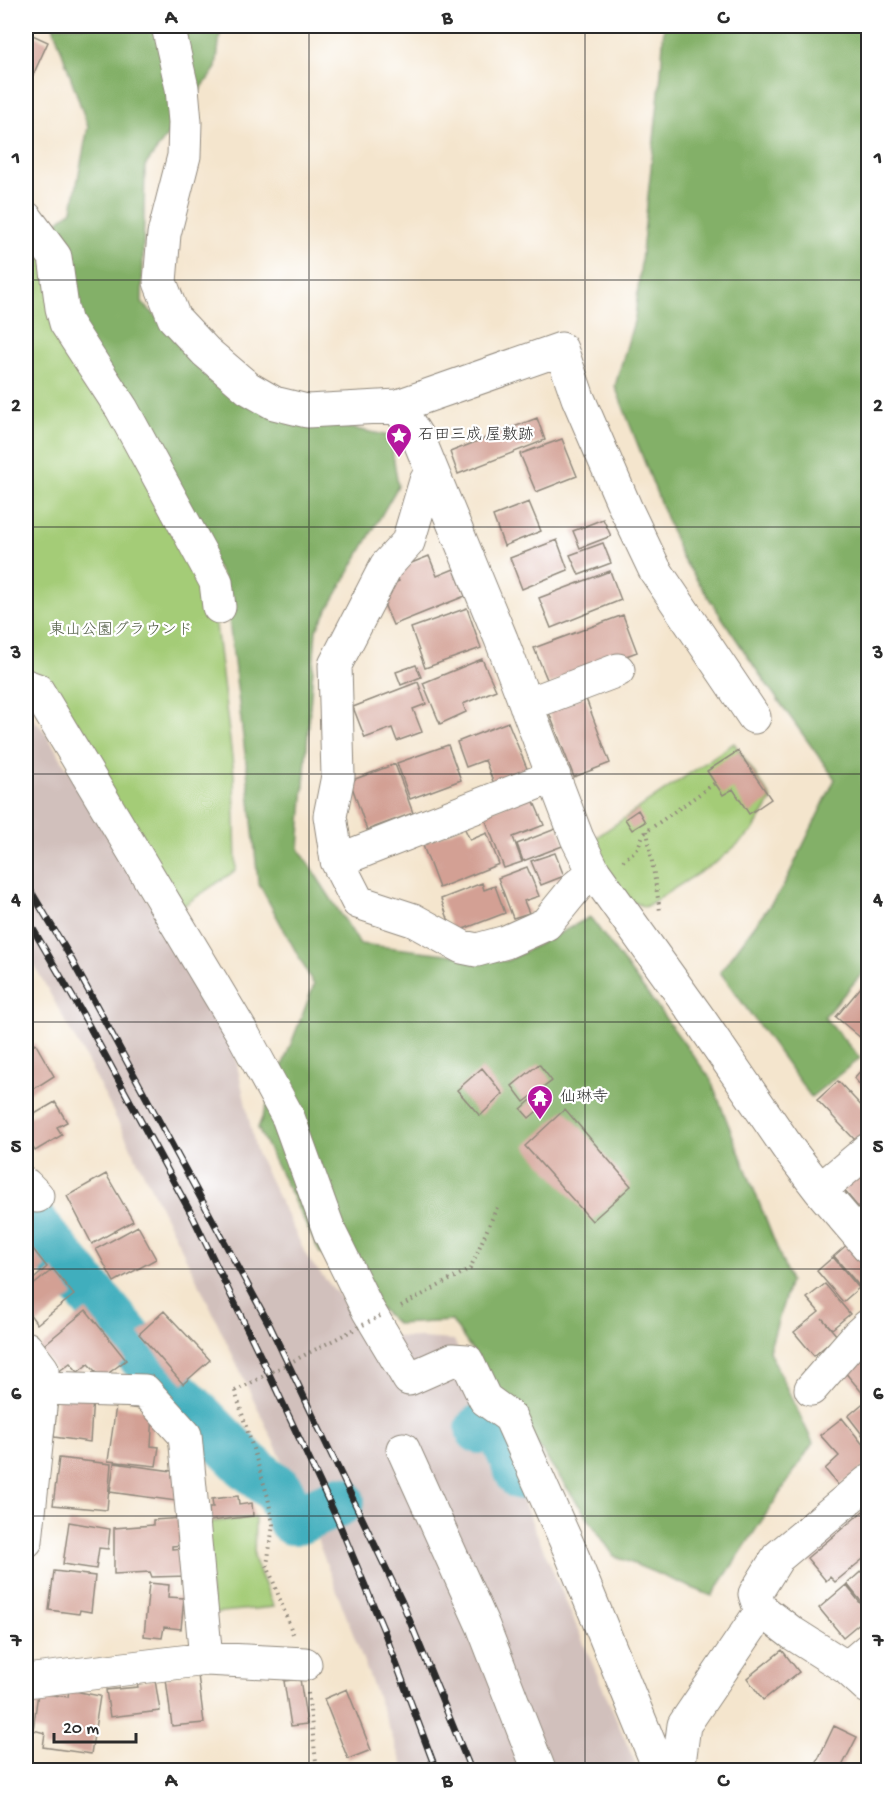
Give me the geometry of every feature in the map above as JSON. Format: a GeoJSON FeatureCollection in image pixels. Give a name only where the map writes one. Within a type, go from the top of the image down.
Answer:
{"type":"FeatureCollection","features":[{"type":"Feature","properties":{"kind":"street"},"geometry":{"type":"LineString","coordinates":[[168,26],[182,88],[185,122],[184,156],[164,234],[160,282],[174,318],[206,352],[248,388],[274,403],[307,411],[398,406],[561,349],[578,398],[655,570],[754,717]]}},
{"type":"Feature","properties":{"kind":"street"},"geometry":{"type":"LineString","coordinates":[[26,218],[55,257],[66,323],[122,409],[216,582],[219,607]]}},
{"type":"Feature","properties":{"kind":"street"},"geometry":{"type":"LineString","coordinates":[[398,406],[420,442],[577,838],[594,872],[790,1151],[820,1191],[868,1246]]}},
{"type":"Feature","properties":{"kind":"street"},"geometry":{"type":"LineString","coordinates":[[434,476],[426,481],[408,542],[386,566],[335,665],[338,776],[330,816],[337,861],[358,902],[413,920],[462,947],[477,950],[506,942],[546,924],[577,886],[594,872]]}},
{"type":"Feature","properties":{"kind":"street"},"geometry":{"type":"LineString","coordinates":[[526,705],[618,669]]}},
{"type":"Feature","properties":{"kind":"street"},"geometry":{"type":"LineString","coordinates":[[26,686],[37,690],[232,1016],[283,1107],[330,1233],[368,1310],[409,1379],[452,1360],[467,1361],[485,1398],[510,1417],[569,1548],[660,1770]]}},
{"type":"Feature","properties":{"kind":"street"},"geometry":{"type":"LineString","coordinates":[[337,861],[554,776]]}},
{"type":"Feature","properties":{"kind":"street"},"geometry":{"type":"LineString","coordinates":[[820,1191],[868,1150]]}},
{"type":"Feature","properties":{"kind":"street"},"geometry":{"type":"LineString","coordinates":[[811,1389],[868,1326]]}},
{"type":"Feature","properties":{"kind":"street"},"geometry":{"type":"LineString","coordinates":[[26,1348],[42,1369],[26,1541]]}},
{"type":"Feature","properties":{"kind":"street"},"geometry":{"type":"LineString","coordinates":[[42,1388],[145,1391],[185,1435],[206,1659]]}},
{"type":"Feature","properties":{"kind":"street"},"geometry":{"type":"LineString","coordinates":[[403,1449],[426,1474],[539,1770]]}},
{"type":"Feature","properties":{"kind":"street"},"geometry":{"type":"LineString","coordinates":[[861,1668],[792,1633],[762,1610],[755,1594],[778,1557],[868,1482]]}},
{"type":"Feature","properties":{"kind":"street"},"geometry":{"type":"LineString","coordinates":[[676,1770],[684,1725],[762,1610]]}},
{"type":"Feature","properties":{"kind":"street"},"geometry":{"type":"LineString","coordinates":[[26,1681],[206,1659],[304,1664]]}},
{"type":"Feature","properties":{"kind":"path"},"geometry":{"type":"LineString","coordinates":[[614,899],[624,892],[623,859],[638,848],[643,835],[715,783]]}},
{"type":"Feature","properties":{"kind":"path"},"geometry":{"type":"LineString","coordinates":[[317,1770],[304,1664],[267,1565],[273,1525],[268,1497],[235,1390],[470,1269],[498,1205]]}},
{"type":"Feature","properties":{"kind":"shaded area"},"geometry":{"type":"Polygon","coordinates":[[[26,711],[45,732],[231,1037],[256,1151],[308,1259],[373,1335],[454,1340],[638,1770],[405,1770],[307,1513],[202,1290],[91,1068],[26,950],[26,711]]]}},
{"type":"Feature","properties":{"kind":"green space"},"geometry":{"type":"Polygon","coordinates":[[[53,26],[221,26],[216,68],[145,166],[142,303],[257,409],[390,436],[398,486],[316,630],[299,849],[360,944],[507,961],[590,917],[710,1078],[790,1281],[769,1351],[813,1443],[712,1596],[614,1556],[452,1321],[397,1324],[320,1253],[258,1128],[314,985],[258,882],[224,579],[73,322],[46,231],[72,210],[88,127],[53,26]]]}},
{"type":"Feature","properties":{"kind":"green space"},"geometry":{"type":"Polygon","coordinates":[[[664,26],[868,26],[868,967],[824,1017],[860,1058],[811,1097],[720,972],[782,889],[835,779],[760,675],[681,556],[615,386],[635,318],[664,26]]]}},
{"type":"Feature","properties":{"kind":"green space","name":"東山公園グラウンド"},"geometry":{"type":"Polygon","coordinates":[[[26,226],[211,584],[234,774],[236,870],[177,910],[26,679],[26,226]]]}},
{"type":"Feature","properties":{"kind":"green space"},"geometry":{"type":"Polygon","coordinates":[[[734,743],[772,799],[752,832],[718,861],[645,907],[622,897],[591,841],[734,743]]]}},
{"type":"Feature","properties":{"kind":"green space"},"geometry":{"type":"Polygon","coordinates":[[[255,1517],[254,1558],[274,1607],[213,1613],[203,1523],[255,1517]]]}},
{"type":"Feature","properties":{"kind":"building"},"geometry":{"type":"Polygon","coordinates":[[[26,32],[48,42],[33,75],[26,71],[26,32]]]}},
{"type":"Feature","properties":{"kind":"building"},"geometry":{"type":"Polygon","coordinates":[[[26,91],[33,94],[26,108],[26,91]]]}},
{"type":"Feature","properties":{"kind":"building"},"geometry":{"type":"Polygon","coordinates":[[[537,418],[545,440],[458,474],[450,452],[537,418]]]}},
{"type":"Feature","properties":{"kind":"building"},"geometry":{"type":"Polygon","coordinates":[[[562,439],[577,476],[536,492],[520,454],[562,439]]]}},
{"type":"Feature","properties":{"kind":"building"},"geometry":{"type":"Polygon","coordinates":[[[529,502],[541,531],[504,546],[493,516],[529,502]]]}},
{"type":"Feature","properties":{"kind":"building"},"geometry":{"type":"Polygon","coordinates":[[[603,519],[611,536],[580,548],[573,531],[603,519]]]}},
{"type":"Feature","properties":{"kind":"building"},"geometry":{"type":"Polygon","coordinates":[[[557,540],[568,570],[522,589],[510,558],[557,540]]]}},
{"type":"Feature","properties":{"kind":"building"},"geometry":{"type":"Polygon","coordinates":[[[603,543],[611,563],[579,575],[570,555],[603,543]]]}},
{"type":"Feature","properties":{"kind":"building"},"geometry":{"type":"Polygon","coordinates":[[[429,556],[437,576],[454,569],[465,596],[393,625],[378,590],[399,581],[394,570],[429,556]]]}},
{"type":"Feature","properties":{"kind":"building"},"geometry":{"type":"Polygon","coordinates":[[[610,571],[621,600],[551,628],[539,598],[610,571]]]}},
{"type":"Feature","properties":{"kind":"building"},"geometry":{"type":"Polygon","coordinates":[[[467,608],[481,648],[425,668],[411,628],[467,608]]]}},
{"type":"Feature","properties":{"kind":"building"},"geometry":{"type":"Polygon","coordinates":[[[623,615],[637,652],[549,684],[534,648],[623,615]]]}},
{"type":"Feature","properties":{"kind":"building"},"geometry":{"type":"Polygon","coordinates":[[[482,659],[496,690],[463,704],[466,712],[440,724],[423,683],[482,659]]]}},
{"type":"Feature","properties":{"kind":"building"},"geometry":{"type":"Polygon","coordinates":[[[416,665],[421,677],[401,685],[396,672],[416,665]]]}},
{"type":"Feature","properties":{"kind":"building"},"geometry":{"type":"Polygon","coordinates":[[[418,682],[426,704],[413,709],[422,732],[397,741],[392,728],[365,738],[353,707],[418,682]]]}},
{"type":"Feature","properties":{"kind":"building"},"geometry":{"type":"Polygon","coordinates":[[[585,696],[610,763],[574,777],[548,710],[585,696]]]}},
{"type":"Feature","properties":{"kind":"building"},"geometry":{"type":"Polygon","coordinates":[[[508,722],[528,771],[494,784],[485,760],[466,767],[457,742],[508,722]]]}},
{"type":"Feature","properties":{"kind":"building"},"geometry":{"type":"Polygon","coordinates":[[[448,745],[461,780],[410,799],[397,763],[448,745]]]}},
{"type":"Feature","properties":{"kind":"building"},"geometry":{"type":"Polygon","coordinates":[[[738,751],[771,799],[749,814],[733,789],[723,795],[707,771],[738,751]]]}},
{"type":"Feature","properties":{"kind":"building"},"geometry":{"type":"Polygon","coordinates":[[[395,764],[413,813],[367,830],[350,781],[395,764]]]}},
{"type":"Feature","properties":{"kind":"building"},"geometry":{"type":"Polygon","coordinates":[[[531,795],[544,825],[513,837],[522,862],[504,868],[483,813],[531,795]]]}},
{"type":"Feature","properties":{"kind":"building"},"geometry":{"type":"Polygon","coordinates":[[[638,810],[645,822],[632,830],[625,819],[638,810]]]}},
{"type":"Feature","properties":{"kind":"building"},"geometry":{"type":"Polygon","coordinates":[[[464,827],[470,840],[487,833],[499,864],[439,888],[422,843],[464,827]]]}},
{"type":"Feature","properties":{"kind":"building"},"geometry":{"type":"Polygon","coordinates":[[[558,828],[565,845],[523,861],[517,844],[558,828]]]}},
{"type":"Feature","properties":{"kind":"building"},"geometry":{"type":"Polygon","coordinates":[[[555,853],[564,876],[541,885],[531,861],[555,853]]]}},
{"type":"Feature","properties":{"kind":"building"},"geometry":{"type":"Polygon","coordinates":[[[527,867],[539,896],[524,901],[529,913],[513,918],[498,878],[527,867]]]}},
{"type":"Feature","properties":{"kind":"building"},"geometry":{"type":"Polygon","coordinates":[[[482,883],[484,890],[495,886],[505,913],[453,933],[441,899],[482,883]]]}},
{"type":"Feature","properties":{"kind":"building"},"geometry":{"type":"Polygon","coordinates":[[[862,986],[868,992],[868,1044],[836,1017],[862,986]]]}},
{"type":"Feature","properties":{"kind":"building"},"geometry":{"type":"Polygon","coordinates":[[[35,1043],[54,1076],[26,1094],[26,1048],[35,1043]]]}},
{"type":"Feature","properties":{"kind":"building"},"geometry":{"type":"Polygon","coordinates":[[[868,1063],[868,1094],[854,1078],[868,1063]]]}},
{"type":"Feature","properties":{"kind":"building"},"geometry":{"type":"Polygon","coordinates":[[[539,1064],[552,1081],[524,1102],[512,1086],[539,1064]]]}},
{"type":"Feature","properties":{"kind":"building"},"geometry":{"type":"Polygon","coordinates":[[[482,1068],[503,1094],[480,1116],[457,1090],[482,1068]]]}},
{"type":"Feature","properties":{"kind":"building"},"geometry":{"type":"Polygon","coordinates":[[[838,1081],[868,1113],[868,1129],[856,1141],[817,1100],[838,1081]]]}},
{"type":"Feature","properties":{"kind":"building"},"geometry":{"type":"Polygon","coordinates":[[[541,1091],[549,1101],[529,1118],[521,1109],[541,1091]]]}},
{"type":"Feature","properties":{"kind":"building"},"geometry":{"type":"Polygon","coordinates":[[[55,1102],[67,1122],[57,1127],[62,1135],[35,1151],[26,1134],[26,1119],[55,1102]]]}},
{"type":"Feature","properties":{"kind":"building"},"geometry":{"type":"Polygon","coordinates":[[[565,1109],[631,1186],[592,1221],[525,1146],[565,1109]]]}},
{"type":"Feature","properties":{"kind":"building"},"geometry":{"type":"Polygon","coordinates":[[[868,1169],[868,1207],[862,1212],[839,1184],[868,1169]]]}},
{"type":"Feature","properties":{"kind":"building"},"geometry":{"type":"Polygon","coordinates":[[[106,1174],[133,1221],[92,1244],[67,1196],[106,1174]]]}},
{"type":"Feature","properties":{"kind":"building"},"geometry":{"type":"Polygon","coordinates":[[[138,1226],[156,1259],[114,1282],[96,1249],[138,1226]]]}},
{"type":"Feature","properties":{"kind":"building"},"geometry":{"type":"Polygon","coordinates":[[[26,1240],[47,1267],[26,1286],[26,1240]]]}},
{"type":"Feature","properties":{"kind":"building"},"geometry":{"type":"Polygon","coordinates":[[[850,1242],[868,1264],[868,1280],[860,1287],[834,1256],[850,1242]]]}},
{"type":"Feature","properties":{"kind":"building"},"geometry":{"type":"Polygon","coordinates":[[[833,1257],[859,1288],[843,1302],[817,1271],[833,1257]]]}},
{"type":"Feature","properties":{"kind":"building"},"geometry":{"type":"Polygon","coordinates":[[[53,1269],[74,1295],[37,1324],[26,1309],[26,1291],[53,1269]]]}},
{"type":"Feature","properties":{"kind":"building"},"geometry":{"type":"Polygon","coordinates":[[[825,1284],[850,1314],[832,1329],[822,1318],[837,1336],[814,1356],[794,1332],[819,1312],[807,1298],[825,1284]]]}},
{"type":"Feature","properties":{"kind":"building"},"geometry":{"type":"Polygon","coordinates":[[[86,1310],[126,1360],[102,1378],[88,1364],[78,1372],[70,1363],[58,1372],[39,1349],[86,1310]]]}},
{"type":"Feature","properties":{"kind":"building"},"geometry":{"type":"Polygon","coordinates":[[[164,1311],[210,1360],[183,1384],[139,1334],[164,1311]]]}},
{"type":"Feature","properties":{"kind":"building"},"geometry":{"type":"Polygon","coordinates":[[[868,1347],[868,1363],[861,1354],[868,1347]]]}},
{"type":"Feature","properties":{"kind":"building"},"geometry":{"type":"Polygon","coordinates":[[[860,1355],[868,1365],[868,1393],[865,1396],[843,1370],[860,1355]]]}},
{"type":"Feature","properties":{"kind":"building"},"geometry":{"type":"Polygon","coordinates":[[[58,1394],[93,1398],[90,1442],[54,1437],[58,1394]]]}},
{"type":"Feature","properties":{"kind":"building"},"geometry":{"type":"Polygon","coordinates":[[[868,1399],[868,1442],[848,1416],[868,1399]]]}},
{"type":"Feature","properties":{"kind":"building"},"geometry":{"type":"Polygon","coordinates":[[[116,1406],[149,1410],[153,1415],[151,1446],[159,1447],[156,1466],[108,1461],[116,1406]]]}},
{"type":"Feature","properties":{"kind":"building"},"geometry":{"type":"Polygon","coordinates":[[[842,1418],[868,1451],[868,1464],[839,1486],[825,1469],[839,1456],[820,1435],[842,1418]]]}},
{"type":"Feature","properties":{"kind":"building"},"geometry":{"type":"Polygon","coordinates":[[[59,1458],[111,1464],[107,1510],[53,1505],[59,1458]]]}},
{"type":"Feature","properties":{"kind":"building"},"geometry":{"type":"Polygon","coordinates":[[[114,1463],[179,1472],[176,1501],[110,1492],[114,1463]]]}},
{"type":"Feature","properties":{"kind":"building"},"geometry":{"type":"Polygon","coordinates":[[[238,1496],[239,1505],[252,1503],[253,1516],[210,1521],[209,1507],[213,1507],[212,1499],[238,1496]]]}},
{"type":"Feature","properties":{"kind":"building"},"geometry":{"type":"Polygon","coordinates":[[[868,1507],[868,1555],[835,1582],[830,1577],[826,1581],[807,1558],[868,1507]]]}},
{"type":"Feature","properties":{"kind":"building"},"geometry":{"type":"Polygon","coordinates":[[[182,1518],[183,1545],[172,1546],[172,1549],[185,1548],[187,1576],[152,1577],[150,1572],[114,1574],[114,1528],[153,1525],[153,1520],[182,1518]]]}},
{"type":"Feature","properties":{"kind":"building"},"geometry":{"type":"Polygon","coordinates":[[[69,1522],[110,1529],[108,1549],[99,1548],[96,1569],[63,1564],[69,1522]]]}},
{"type":"Feature","properties":{"kind":"building"},"geometry":{"type":"Polygon","coordinates":[[[868,1565],[868,1610],[847,1584],[868,1565]]]}},
{"type":"Feature","properties":{"kind":"building"},"geometry":{"type":"Polygon","coordinates":[[[54,1571],[95,1576],[91,1612],[80,1610],[79,1614],[49,1610],[54,1571]]]}},
{"type":"Feature","properties":{"kind":"building"},"geometry":{"type":"Polygon","coordinates":[[[149,1583],[169,1585],[168,1597],[184,1598],[181,1629],[164,1627],[162,1638],[144,1636],[149,1583]]]}},
{"type":"Feature","properties":{"kind":"building"},"geometry":{"type":"Polygon","coordinates":[[[846,1585],[868,1616],[843,1637],[819,1608],[846,1585]]]}},
{"type":"Feature","properties":{"kind":"building"},"geometry":{"type":"Polygon","coordinates":[[[782,1650],[799,1672],[763,1700],[747,1678],[782,1650]]]}},
{"type":"Feature","properties":{"kind":"building"},"geometry":{"type":"Polygon","coordinates":[[[198,1675],[204,1723],[172,1726],[166,1679],[198,1675]]]}},
{"type":"Feature","properties":{"kind":"building"},"geometry":{"type":"Polygon","coordinates":[[[300,1679],[307,1724],[291,1726],[284,1681],[300,1679]]]}},
{"type":"Feature","properties":{"kind":"building"},"geometry":{"type":"Polygon","coordinates":[[[155,1680],[160,1711],[110,1717],[106,1690],[138,1687],[137,1683],[155,1680]]]}},
{"type":"Feature","properties":{"kind":"building"},"geometry":{"type":"Polygon","coordinates":[[[347,1689],[371,1750],[348,1759],[324,1699],[347,1689]]]}},
{"type":"Feature","properties":{"kind":"building"},"geometry":{"type":"Polygon","coordinates":[[[69,1690],[100,1696],[91,1754],[43,1747],[45,1733],[33,1730],[38,1693],[68,1697],[69,1690]]]}},
{"type":"Feature","properties":{"kind":"building"},"geometry":{"type":"Polygon","coordinates":[[[834,1726],[857,1737],[840,1770],[813,1770],[834,1726]]]}},
{"type":"Feature","properties":{"kind":"waterway"},"geometry":{"type":"LineString","coordinates":[[26,1216],[161,1378],[246,1464],[279,1491],[292,1520],[298,1520],[340,1501]]}},
{"type":"Feature","properties":{"kind":"waterway"},"geometry":{"type":"LineString","coordinates":[[480,1429],[497,1420],[521,1475]]}},
{"type":"Feature","properties":{"kind":"railway"},"geometry":{"type":"LineString","coordinates":[[26,883],[68,953],[270,1326],[402,1602],[471,1770]]}},
{"type":"Feature","properties":{"kind":"railway"},"geometry":{"type":"LineString","coordinates":[[26,917],[82,1013],[193,1217],[270,1376],[338,1521],[384,1631],[436,1770]]}},
{"type":"Feature","properties":{"kind":"place","name":"石田三成 屋敷跡"},"geometry":{"type":"Point","coordinates":[399,459]}},
{"type":"Feature","properties":{"kind":"place","name":"仙琳寺"},"geometry":{"type":"Point","coordinates":[540,1121]}}]}
